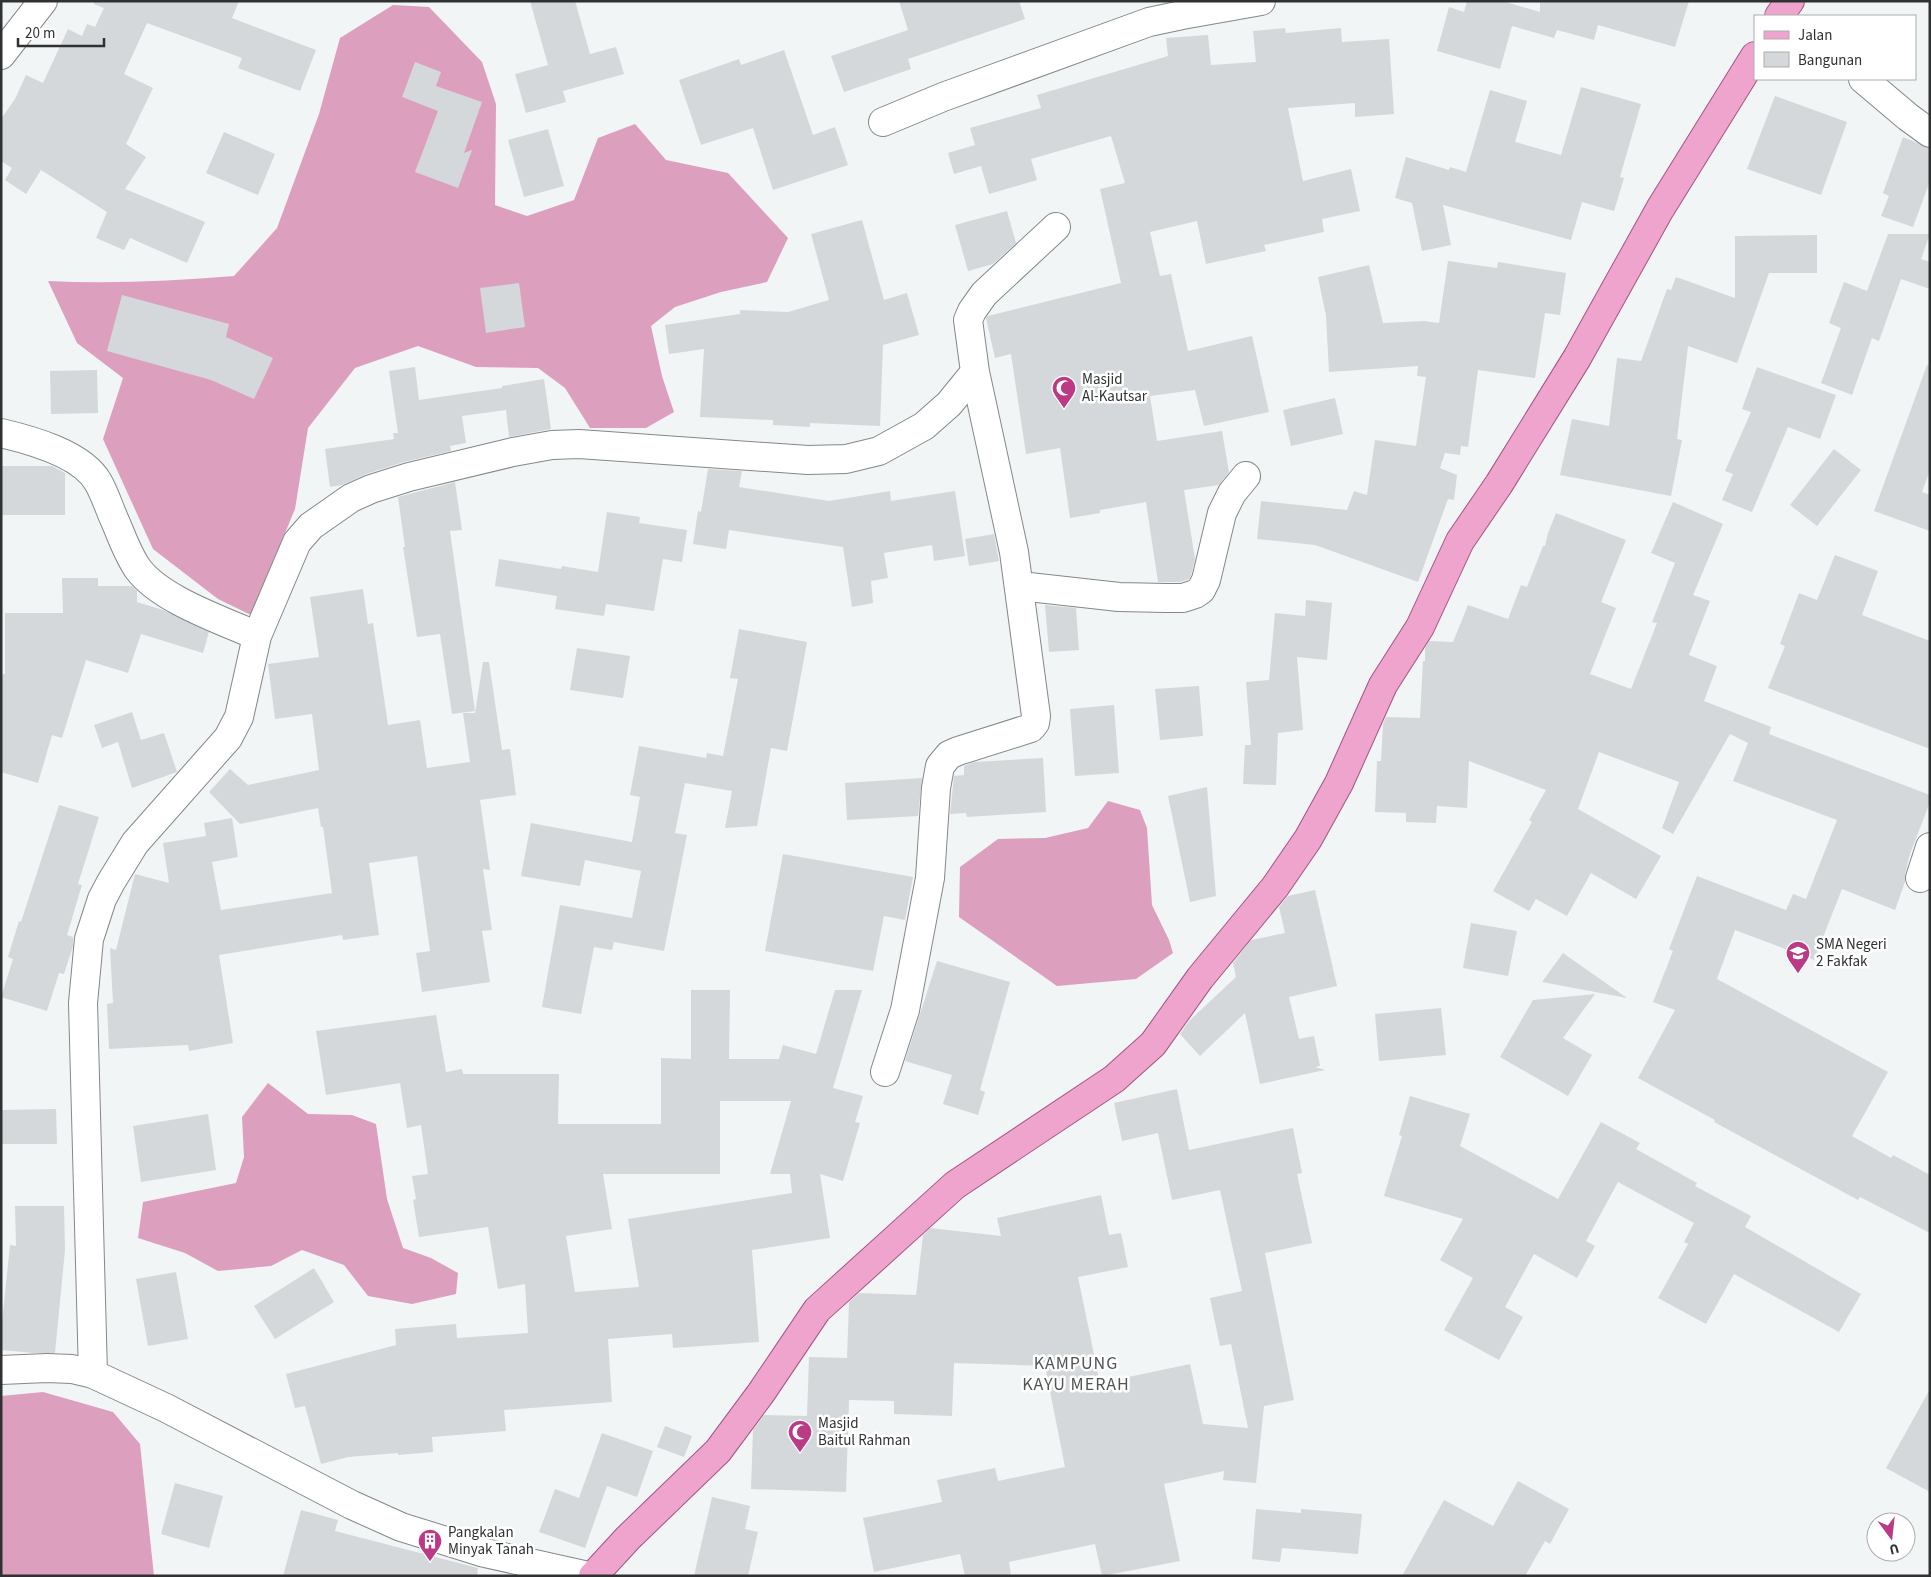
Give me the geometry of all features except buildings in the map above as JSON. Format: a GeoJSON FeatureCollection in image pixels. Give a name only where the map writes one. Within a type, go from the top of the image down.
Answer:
{"type":"FeatureCollection","features":[{"type":"Feature","properties":{"kind":"main road"},"geometry":{"type":"LineString","coordinates":[[592,1576],[628,1538],[718,1451],[761,1394],[817,1310],[955,1185],[1114,1079],[1153,1044],[1200,978],[1275,887],[1308,839],[1339,784],[1383,685],[1420,627],[1460,541],[1499,484],[1577,358],[1660,209],[1754,58]]}},
{"type":"Feature","properties":{"kind":"street"},"geometry":{"type":"LineString","coordinates":[[1,55],[43,1]]}},
{"type":"Feature","properties":{"kind":"street"},"geometry":{"type":"LineString","coordinates":[[883,122],[952,93],[1148,22],[1182,14],[1261,1]]}},
{"type":"Feature","properties":{"kind":"street"},"geometry":{"type":"LineString","coordinates":[[1865,80],[1908,117],[1930,133]]}},
{"type":"Feature","properties":{"kind":"street"},"geometry":{"type":"LineString","coordinates":[[886,1072],[904,1010],[930,878],[940,766],[949,755],[958,750],[1017,733],[1031,728],[1035,723],[1034,688],[1020,586],[975,372],[968,320],[984,294],[1056,227]]}},
{"type":"Feature","properties":{"kind":"street"},"geometry":{"type":"LineString","coordinates":[[93,1374],[83,1003],[89,939],[102,899],[119,866],[136,843],[228,738],[239,717],[257,636],[297,542],[311,526],[333,509],[371,489],[480,459],[552,445],[579,444],[808,460],[846,459],[879,451],[924,426],[949,404],[975,372]]}},
{"type":"Feature","properties":{"kind":"street"},"geometry":{"type":"LineString","coordinates":[[1,433],[19,437],[58,451],[86,468],[97,481],[129,553],[138,569],[148,579],[164,593],[257,636]]}},
{"type":"Feature","properties":{"kind":"street"},"geometry":{"type":"LineString","coordinates":[[1020,586],[1118,597],[1182,598],[1195,594],[1201,590],[1206,580],[1222,513],[1232,493],[1246,476]]}},
{"type":"Feature","properties":{"kind":"street"},"geometry":{"type":"LineString","coordinates":[[1920,878],[1930,847]]}},
{"type":"Feature","properties":{"kind":"street"},"geometry":{"type":"LineString","coordinates":[[1,1370],[55,1368],[72,1369],[93,1374],[166,1408],[343,1500],[401,1527],[481,1552],[588,1576]]}},
{"type":"Feature","properties":{"kind":"shaded area"},"geometry":{"type":"Polygon","coordinates":[[[393,5],[429,7],[482,62],[496,104],[495,205],[527,216],[574,200],[598,138],[635,124],[666,160],[728,173],[788,238],[767,282],[721,292],[675,307],[651,326],[662,376],[674,412],[646,428],[590,428],[565,388],[538,368],[476,367],[418,346],[355,368],[308,428],[295,509],[251,615],[218,599],[153,549],[103,439],[123,378],[77,343],[48,281],[141,282],[234,276],[277,228],[319,114],[340,38],[393,5]]]}},
{"type":"Feature","properties":{"kind":"shaded area"},"geometry":{"type":"Polygon","coordinates":[[[1108,801],[1140,810],[1147,828],[1152,905],[1169,940],[1173,953],[1136,979],[1057,986],[959,917],[960,867],[998,839],[1045,838],[1088,828],[1108,801]]]}},
{"type":"Feature","properties":{"kind":"shaded area"},"geometry":{"type":"Polygon","coordinates":[[[268,1083],[308,1114],[352,1115],[376,1124],[387,1199],[403,1248],[431,1258],[458,1273],[456,1294],[412,1304],[368,1296],[344,1265],[302,1250],[271,1266],[218,1271],[185,1253],[138,1238],[143,1202],[236,1183],[244,1157],[242,1117],[268,1083]]]}},
{"type":"Feature","properties":{"kind":"shaded area"},"geometry":{"type":"Polygon","coordinates":[[[43,1392],[113,1412],[140,1444],[154,1576],[1,1576],[1,1396],[43,1392]]]}},
{"type":"Feature","properties":{"kind":"place","name":"Masjid Al-Kautsar"},"geometry":{"type":"Point","coordinates":[1064,409]}},
{"type":"Feature","properties":{"kind":"place","name":"SMA Negeri 2 Fakfak"},"geometry":{"type":"Point","coordinates":[1798,974]}},
{"type":"Feature","properties":{"kind":"place","name":"Masjid Baitul Rahman"},"geometry":{"type":"Point","coordinates":[800,1453]}},
{"type":"Feature","properties":{"kind":"place","name":"Pangkalan Minyak Tanah"},"geometry":{"type":"Point","coordinates":[430,1562]}},
{"type":"Feature","properties":{"kind":"district","name":"KAMPUNG KAYU MERAH"},"geometry":{"type":"Point","coordinates":[1076,1374]}}]}
